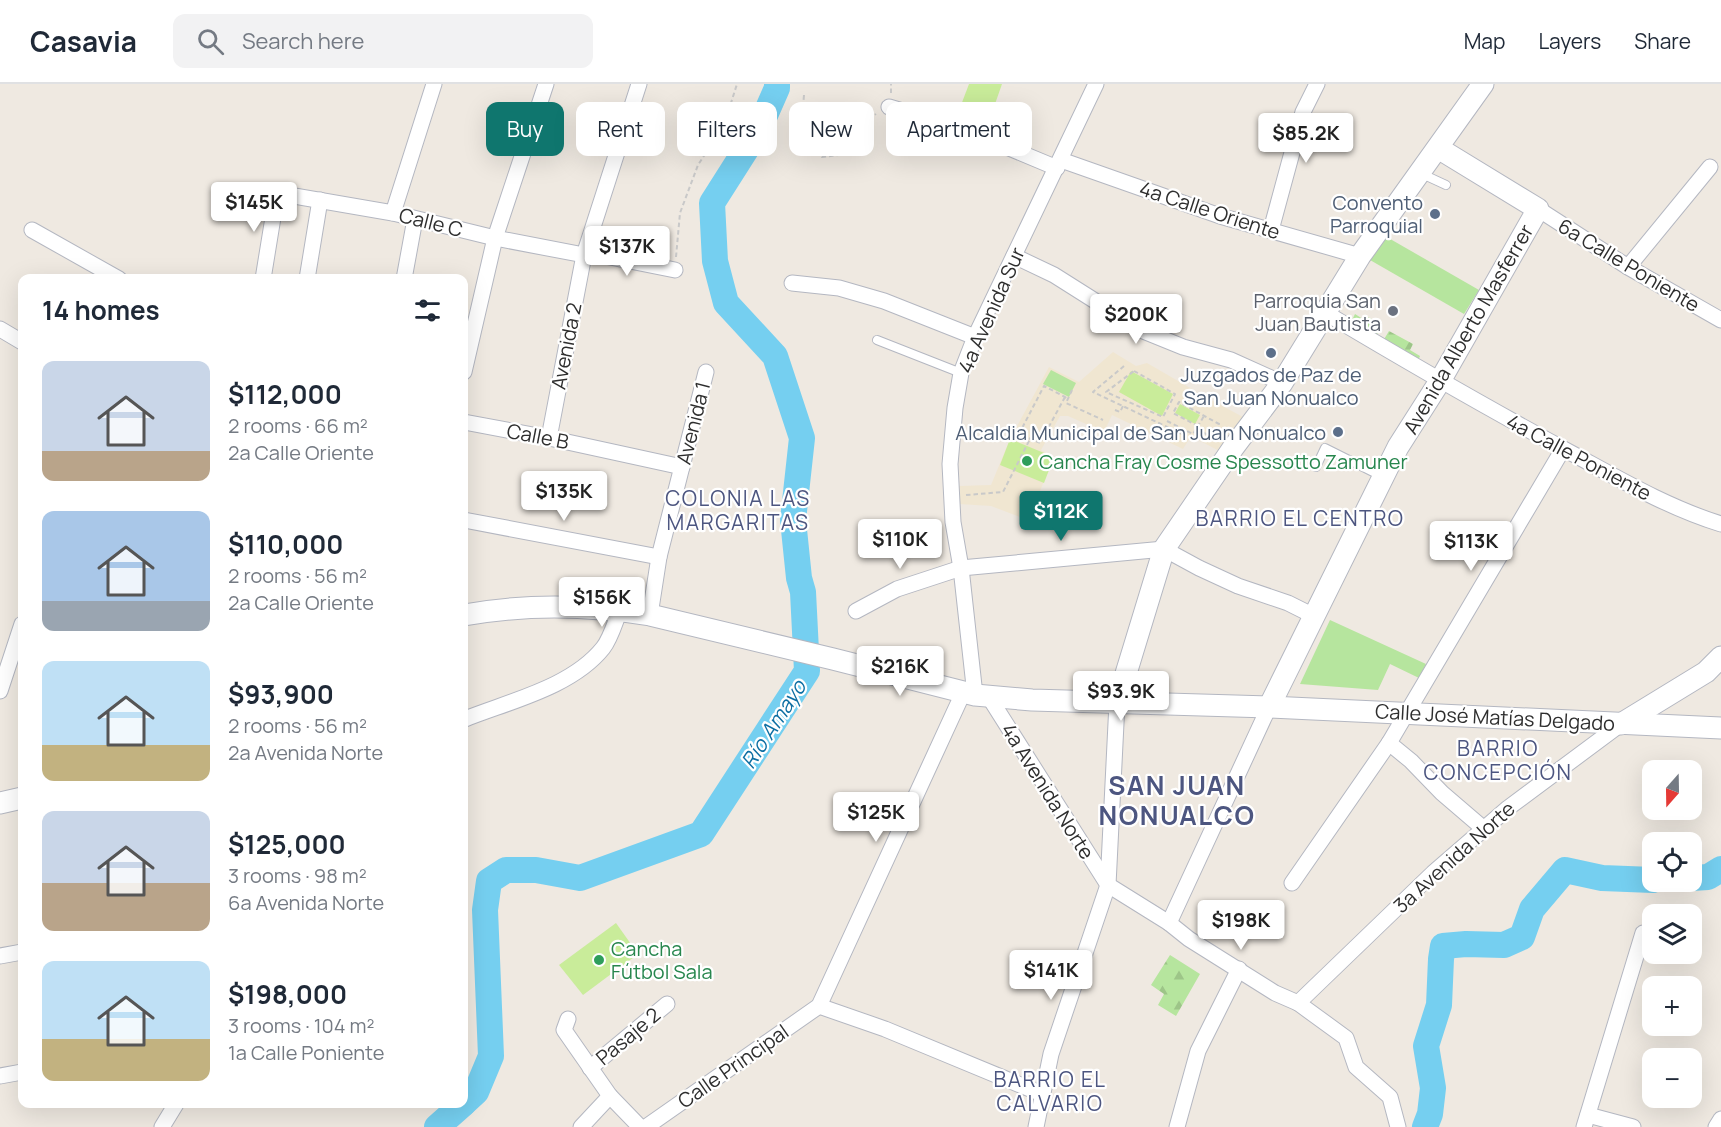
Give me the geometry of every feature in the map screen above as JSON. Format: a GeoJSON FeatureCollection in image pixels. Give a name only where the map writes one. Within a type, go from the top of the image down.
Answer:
{"type":"FeatureCollection","features":[{"type":"Feature","properties":{"kind":"main road"},"geometry":{"type":"LineString","coordinates":[[1117,703],[1164,549],[1233,448],[1282,382],[1360,256],[1483,84]]}},
{"type":"Feature","properties":{"kind":"main road"},"geometry":{"type":"LineString","coordinates":[[1438,148],[1538,209]]}},
{"type":"Feature","properties":{"kind":"main road","name":"Avenida Alberto Masferrer"},"geometry":{"type":"LineString","coordinates":[[1269,707],[1398,447],[1440,381],[1538,209]]}},
{"type":"Feature","properties":{"kind":"main road","name":"Calle José Matías Delgado"},"geometry":{"type":"LineString","coordinates":[[468,615],[549,606],[620,610],[739,636],[975,695],[1032,700],[1269,707],[1721,728]]}},
{"type":"Feature","properties":{"kind":"main road"},"geometry":{"type":"LineString","coordinates":[[1621,724],[1706,672],[1721,657]]}},
{"type":"Feature","properties":{"kind":"main road"},"geometry":{"type":"LineString","coordinates":[[0,803],[18,799]]}},
{"type":"Feature","properties":{"kind":"street"},"geometry":{"type":"LineString","coordinates":[[393,213],[434,84]]}},
{"type":"Feature","properties":{"kind":"street"},"geometry":{"type":"LineString","coordinates":[[468,355],[495,238],[546,84]]}},
{"type":"Feature","properties":{"kind":"street","name":"Avenida 2"},"geometry":{"type":"LineString","coordinates":[[549,438],[584,254],[639,84]]}},
{"type":"Feature","properties":{"kind":"street","name":"4a Avenida Sur"},"geometry":{"type":"LineString","coordinates":[[975,695],[961,568],[953,522],[950,464],[961,373],[975,337],[1096,84]]}},
{"type":"Feature","properties":{"kind":"street"},"geometry":{"type":"LineString","coordinates":[[1271,230],[1303,112],[1317,84]]}},
{"type":"Feature","properties":{"kind":"street","name":"4a Calle Oriente"},"geometry":{"type":"LineString","coordinates":[[1032,154],[1220,216],[1360,256]]}},
{"type":"Feature","properties":{"kind":"street"},"geometry":{"type":"LineString","coordinates":[[1628,267],[1710,167]]}},
{"type":"Feature","properties":{"kind":"street","name":"Calle C"},"geometry":{"type":"LineString","coordinates":[[264,274],[277,193],[393,213],[495,238],[675,270]]}},
{"type":"Feature","properties":{"kind":"street"},"geometry":{"type":"LineString","coordinates":[[308,274],[320,201]]}},
{"type":"Feature","properties":{"kind":"street","name":"6a Calle Poniente"},"geometry":{"type":"LineString","coordinates":[[1538,209],[1628,267],[1721,320]]}},
{"type":"Feature","properties":{"kind":"street"},"geometry":{"type":"LineString","coordinates":[[405,274],[415,219]]}},
{"type":"Feature","properties":{"kind":"street"},"geometry":{"type":"LineString","coordinates":[[32,230],[110,274]]}},
{"type":"Feature","properties":{"kind":"street"},"geometry":{"type":"LineString","coordinates":[[1014,256],[1054,276],[1141,330],[1183,347],[1231,360],[1282,382]]}},
{"type":"Feature","properties":{"kind":"street"},"geometry":{"type":"LineString","coordinates":[[792,283],[839,288],[884,301],[975,337]]}},
{"type":"Feature","properties":{"kind":"street"},"geometry":{"type":"LineString","coordinates":[[1324,312],[1440,381]]}},
{"type":"Feature","properties":{"kind":"street"},"geometry":{"type":"LineString","coordinates":[[0,329],[18,340]]}},
{"type":"Feature","properties":{"kind":"street","name":"Avenida 1"},"geometry":{"type":"LineString","coordinates":[[650,615],[659,556],[706,372]]}},
{"type":"Feature","properties":{"kind":"street","name":"4a Calle Poniente"},"geometry":{"type":"LineString","coordinates":[[1440,381],[1654,498],[1721,524]]}},
{"type":"Feature","properties":{"kind":"street","name":"Calle B"},"geometry":{"type":"LineString","coordinates":[[468,423],[682,467]]}},
{"type":"Feature","properties":{"kind":"street"},"geometry":{"type":"LineString","coordinates":[[1292,883],[1389,743],[1563,449]]}},
{"type":"Feature","properties":{"kind":"street"},"geometry":{"type":"LineString","coordinates":[[468,521],[659,556]]}},
{"type":"Feature","properties":{"kind":"street"},"geometry":{"type":"LineString","coordinates":[[856,611],[897,589],[961,568],[1164,549],[1238,586],[1287,603],[1314,616]]}},
{"type":"Feature","properties":{"kind":"street"},"geometry":{"type":"LineString","coordinates":[[468,718],[523,698],[572,676],[605,646],[620,610]]}},
{"type":"Feature","properties":{"kind":"street"},"geometry":{"type":"LineString","coordinates":[[0,691],[18,636]]}},
{"type":"Feature","properties":{"kind":"street"},"geometry":{"type":"LineString","coordinates":[[975,695],[819,1006],[885,1029],[1042,1094]]}},
{"type":"Feature","properties":{"kind":"street","name":"4a Avenida Norte"},"geometry":{"type":"LineString","coordinates":[[975,695],[1108,885]]}},
{"type":"Feature","properties":{"kind":"street"},"geometry":{"type":"LineString","coordinates":[[1036,1127],[1051,1054],[1108,885],[1117,703]]}},
{"type":"Feature","properties":{"kind":"street"},"geometry":{"type":"LineString","coordinates":[[1169,923],[1269,707]]}},
{"type":"Feature","properties":{"kind":"street","name":"3a Avenida Norte"},"geometry":{"type":"LineString","coordinates":[[1298,1003],[1433,873],[1508,808],[1621,724]]}},
{"type":"Feature","properties":{"kind":"street"},"geometry":{"type":"LineString","coordinates":[[1389,743],[1484,829]]}},
{"type":"Feature","properties":{"kind":"street"},"geometry":{"type":"LineString","coordinates":[[1108,885],[1275,993],[1298,1003],[1346,1038],[1356,1067],[1390,1097],[1398,1127]]}},
{"type":"Feature","properties":{"kind":"street"},"geometry":{"type":"LineString","coordinates":[[1633,1127],[1586,1121],[1642,936]]}},
{"type":"Feature","properties":{"kind":"street"},"geometry":{"type":"LineString","coordinates":[[0,956],[18,953]]}},
{"type":"Feature","properties":{"kind":"street"},"geometry":{"type":"LineString","coordinates":[[1177,1127],[1198,1051],[1239,969]]}},
{"type":"Feature","properties":{"kind":"street","name":"Pasaje 2"},"geometry":{"type":"LineString","coordinates":[[590,1068],[667,1004]]}},
{"type":"Feature","properties":{"kind":"street","name":"Calle Principal"},"geometry":{"type":"LineString","coordinates":[[646,1127],[819,1006]]}},
{"type":"Feature","properties":{"kind":"street"},"geometry":{"type":"LineString","coordinates":[[568,1019],[564,1030],[610,1096],[640,1127]]}},
{"type":"Feature","properties":{"kind":"street"},"geometry":{"type":"LineString","coordinates":[[0,1076],[18,1073]]}},
{"type":"Feature","properties":{"kind":"street"},"geometry":{"type":"LineString","coordinates":[[581,1127],[610,1096]]}},
{"type":"Feature","properties":{"kind":"street"},"geometry":{"type":"LineString","coordinates":[[162,1127],[174,1108]]}},
{"type":"Feature","properties":{"kind":"street"},"geometry":{"type":"LineString","coordinates":[[1716,1127],[1721,1119]]}},
{"type":"Feature","properties":{"kind":"lane"},"geometry":{"type":"LineString","coordinates":[[1420,173],[1446,185]]}},
{"type":"Feature","properties":{"kind":"lane"},"geometry":{"type":"LineString","coordinates":[[877,340],[961,373]]}},
{"type":"Feature","properties":{"kind":"lane"},"geometry":{"type":"LineString","coordinates":[[1316,467],[1325,448],[1383,477]]}},
{"type":"Feature","properties":{"kind":"path"},"geometry":{"type":"LineString","coordinates":[[675,270],[680,213],[698,165],[724,125],[737,84]]}},
{"type":"Feature","properties":{"kind":"path"},"geometry":{"type":"LineString","coordinates":[[889,102],[891,84]]}},
{"type":"Feature","properties":{"kind":"path"},"geometry":{"type":"LineString","coordinates":[[804,95],[801,124],[809,141],[822,157],[847,154],[860,139],[868,119],[886,109]]}},
{"type":"Feature","properties":{"kind":"path"},"geometry":{"type":"LineString","coordinates":[[1124,366],[1093,392],[1182,434],[1184,429]]}},
{"type":"Feature","properties":{"kind":"path"},"geometry":{"type":"LineString","coordinates":[[1134,371],[1175,394],[1169,407],[1163,417],[1106,392],[1134,371]]}},
{"type":"Feature","properties":{"kind":"path"},"geometry":{"type":"LineString","coordinates":[[1067,398],[1044,386],[1019,434],[1040,443],[1072,390]]}},
{"type":"Feature","properties":{"kind":"path"},"geometry":{"type":"LineString","coordinates":[[1067,398],[1066,403],[1103,420]]}},
{"type":"Feature","properties":{"kind":"path"},"geometry":{"type":"LineString","coordinates":[[1212,437],[1219,424],[1179,402],[1173,413],[1212,437],[1233,448]]}},
{"type":"Feature","properties":{"kind":"path"},"geometry":{"type":"LineString","coordinates":[[1114,410],[1120,412],[1123,406]]}},
{"type":"Feature","properties":{"kind":"path"},"geometry":{"type":"LineString","coordinates":[[1169,407],[1175,410]]}},
{"type":"Feature","properties":{"kind":"path"},"geometry":{"type":"LineString","coordinates":[[1167,421],[1194,434],[1204,416]]}},
{"type":"Feature","properties":{"kind":"path"},"geometry":{"type":"LineString","coordinates":[[1177,426],[1182,417]]}},
{"type":"Feature","properties":{"kind":"path"},"geometry":{"type":"LineString","coordinates":[[959,496],[1003,492],[1030,439]]}},
{"type":"Feature","properties":{"kind":"shaded area"},"geometry":{"type":"Polygon","coordinates":[[[1113,352],[1136,366],[1147,363],[1243,417],[1223,453],[1191,436],[1183,449],[1112,415],[1104,432],[1068,416],[1060,416],[1041,450],[1054,457],[1028,520],[991,506],[959,504],[959,486],[991,485],[1010,439],[1049,367],[1079,382],[1113,352]]]}},
{"type":"Feature","properties":{"kind":"green space"},"geometry":{"type":"Polygon","coordinates":[[[969,84],[1002,84],[996,102],[962,102],[969,84]]]}},
{"type":"Feature","properties":{"kind":"green space"},"geometry":{"type":"Polygon","coordinates":[[[1385,236],[1479,290],[1464,314],[1370,260],[1385,236]]]}},
{"type":"Feature","properties":{"kind":"green space"},"geometry":{"type":"Polygon","coordinates":[[[1355,314],[1366,321],[1368,317],[1382,325],[1376,336],[1351,322],[1355,314]]]}},
{"type":"Feature","properties":{"kind":"green space"},"geometry":{"type":"Polygon","coordinates":[[[1389,331],[1413,344],[1410,350],[1420,356],[1418,361],[1383,341],[1389,331]]]}},
{"type":"Feature","properties":{"kind":"green space"},"geometry":{"type":"Polygon","coordinates":[[[1051,370],[1076,383],[1069,397],[1043,384],[1051,370]]]}},
{"type":"Feature","properties":{"kind":"green space"},"geometry":{"type":"Polygon","coordinates":[[[1131,371],[1173,394],[1162,416],[1119,392],[1131,371]]]}},
{"type":"Feature","properties":{"kind":"green space"},"geometry":{"type":"Polygon","coordinates":[[[1180,404],[1200,415],[1195,424],[1175,413],[1180,404]]]}},
{"type":"Feature","properties":{"kind":"green space","name":"Cancha Fray Cosme Spessotto Zamuner"},"geometry":{"type":"Polygon","coordinates":[[[1010,439],[1054,457],[1044,483],[1000,465],[1010,439]]]}},
{"type":"Feature","properties":{"kind":"green space"},"geometry":{"type":"Polygon","coordinates":[[[1330,620],[1426,664],[1419,678],[1390,664],[1378,690],[1300,684],[1330,620]]]}},
{"type":"Feature","properties":{"kind":"green space","name":"Cancha Fútbol Sala"},"geometry":{"type":"Polygon","coordinates":[[[616,923],[638,954],[583,995],[559,965],[616,923]]]}},
{"type":"Feature","properties":{"kind":"green space"},"geometry":{"type":"Polygon","coordinates":[[[1170,955],[1200,974],[1176,1016],[1158,1005],[1164,994],[1151,985],[1170,955]]]}},
{"type":"Feature","properties":{"kind":"waterway","name":"Río Amayo"},"geometry":{"type":"LineString","coordinates":[[468,1099],[476,1092],[491,1056],[485,910],[489,881],[506,870],[536,870],[580,878],[701,834],[807,671],[803,592],[799,578],[793,520],[802,438],[775,356],[726,303],[715,261],[712,203],[759,129],[777,84]]}},
{"type":"Feature","properties":{"kind":"waterway"},"geometry":{"type":"LineString","coordinates":[[1702,877],[1708,877],[1721,869]]}},
{"type":"Feature","properties":{"kind":"waterway"},"geometry":{"type":"LineString","coordinates":[[1425,1127],[1430,1114],[1433,1088],[1426,1046],[1439,1005],[1443,946],[1504,945],[1522,937],[1532,909],[1565,870],[1602,878],[1642,880]]}},
{"type":"Feature","properties":{"kind":"waterway","name":"Río Amayo"},"geometry":{"type":"LineString","coordinates":[[437,1127],[458,1108]]}},
{"type":"Feature","properties":{"kind":"place","name":"Convento Parroquial"},"geometry":{"type":"Point","coordinates":[1435,214]}},
{"type":"Feature","properties":{"kind":"place","name":"Parroquia San Juan Bautista"},"geometry":{"type":"Point","coordinates":[1393,311]}},
{"type":"Feature","properties":{"kind":"place","name":"Juzgados de Paz de San Juan Nonualco"},"geometry":{"type":"Point","coordinates":[1271,353]}},
{"type":"Feature","properties":{"kind":"place","name":"Alcaldia Municipal de San Juan Nonualco"},"geometry":{"type":"Point","coordinates":[1338,432]}},
{"type":"Feature","properties":{"kind":"place","name":"Cancha Fray Cosme Spessotto Zamuner"},"geometry":{"type":"Point","coordinates":[1027,461]}},
{"type":"Feature","properties":{"kind":"place","name":"Cancha Fútbol Sala"},"geometry":{"type":"Point","coordinates":[599,960]}},
{"type":"Feature","properties":{"kind":"district","name":"COLONIA LAS MARGARITAS"},"geometry":{"type":"Point","coordinates":[738,510]}},
{"type":"Feature","properties":{"kind":"district","name":"BARRIO EL CENTRO"},"geometry":{"type":"Point","coordinates":[1300,518]}},
{"type":"Feature","properties":{"kind":"district","name":"BARRIO CONCEPCIÓN"},"geometry":{"type":"Point","coordinates":[1498,760]}},
{"type":"Feature","properties":{"kind":"district","name":"SAN JUAN NONUALCO"},"geometry":{"type":"Point","coordinates":[1177,800]}},
{"type":"Feature","properties":{"kind":"district","name":"BARRIO EL CALVARIO"},"geometry":{"type":"Point","coordinates":[1050,1091]}}]}
